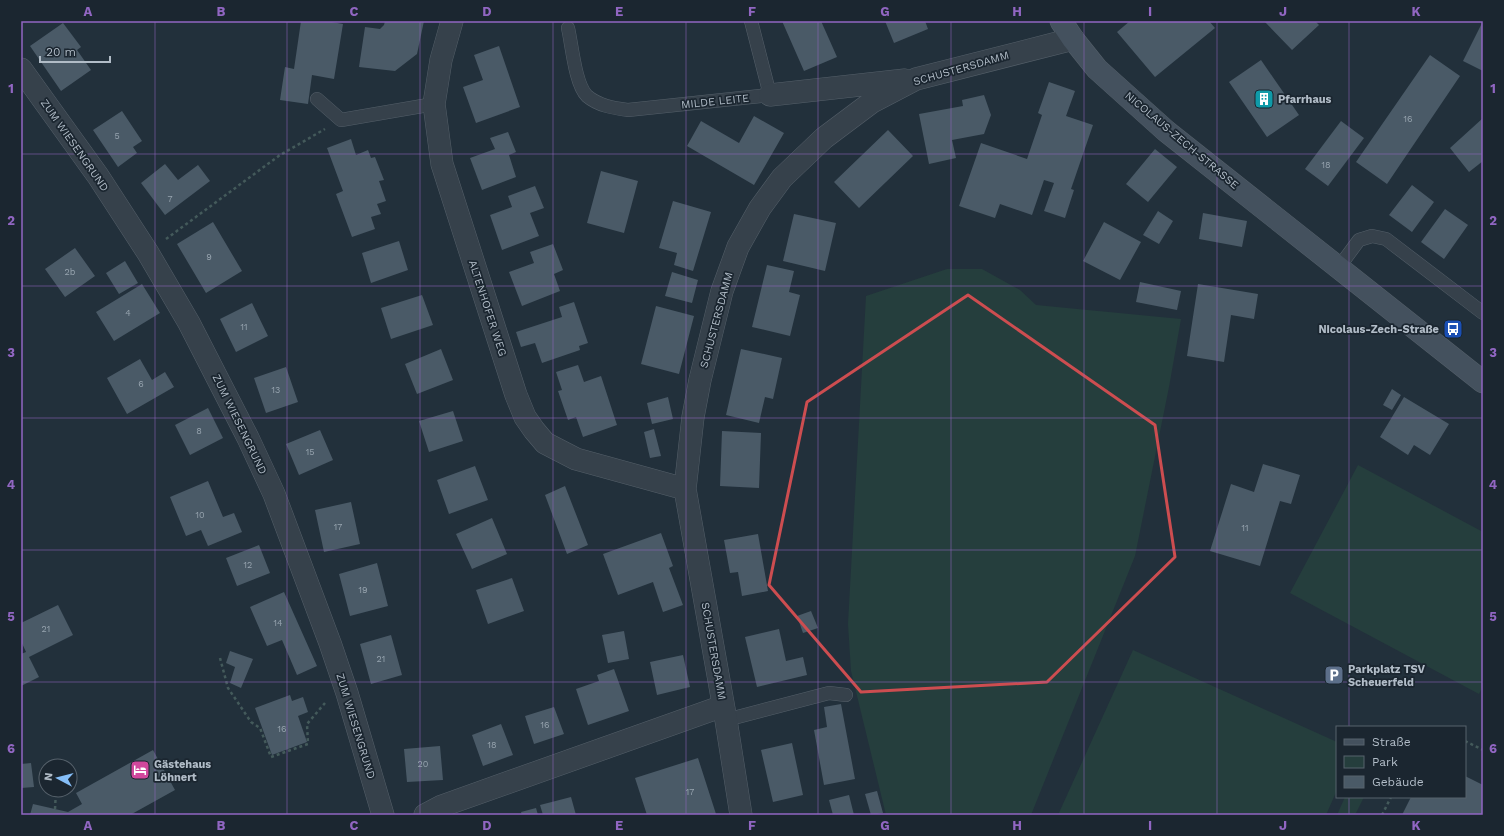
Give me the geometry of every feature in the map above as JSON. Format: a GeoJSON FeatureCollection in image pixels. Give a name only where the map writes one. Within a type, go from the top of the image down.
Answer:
{"type":"FeatureCollection","features":[{"type":"Feature","properties":{"kind":"street","name":"ALTENHOFER WEG"},"geometry":{"type":"LineString","coordinates":[[452,21],[441,60],[434,104],[442,164],[516,395],[525,417],[545,443],[576,459],[685,489]]}},
{"type":"Feature","properties":{"kind":"street","name":"NICOLAUS-ZECH-STRASSE"},"geometry":{"type":"LineString","coordinates":[[1061,21],[1073,40],[1097,69],[1166,131],[1483,382]]}},
{"type":"Feature","properties":{"kind":"street","name":"SCHUSTERSDAMM"},"geometry":{"type":"LineString","coordinates":[[741,815],[725,713],[685,489],[693,417],[700,380],[722,291],[738,247],[760,208],[782,178],[824,138],[872,102],[916,79],[1073,40]]}},
{"type":"Feature","properties":{"kind":"street","name":"ZUM WIESENGRUND"},"geometry":{"type":"LineString","coordinates":[[21,69],[98,176],[148,253],[189,323],[248,438],[274,494],[333,650],[383,815]]}},
{"type":"Feature","properties":{"kind":"street","name":"MILDE LEITE"},"geometry":{"type":"LineString","coordinates":[[770,95],[916,79]]}},
{"type":"Feature","properties":{"kind":"street","name":"SCHUSTERSDAMM"},"geometry":{"type":"LineString","coordinates":[[425,815],[450,803],[725,713]]}},
{"type":"Feature","properties":{"kind":"lane"},"geometry":{"type":"LineString","coordinates":[[751,21],[770,95]]}},
{"type":"Feature","properties":{"kind":"lane","name":"MILDE LEITE"},"geometry":{"type":"LineString","coordinates":[[568,28],[578,80],[586,95],[609,107],[628,110],[770,95]]}},
{"type":"Feature","properties":{"kind":"lane"},"geometry":{"type":"LineString","coordinates":[[317,99],[341,120],[434,104]]}},
{"type":"Feature","properties":{"kind":"lane"},"geometry":{"type":"LineString","coordinates":[[1339,267],[1359,240],[1372,236],[1386,239],[1483,313]]}},
{"type":"Feature","properties":{"kind":"lane"},"geometry":{"type":"LineString","coordinates":[[725,713],[828,693],[846,695]]}},
{"type":"Feature","properties":{"kind":"path"},"geometry":{"type":"LineString","coordinates":[[148,253],[280,155],[341,120]]}},
{"type":"Feature","properties":{"kind":"path"},"geometry":{"type":"LineString","coordinates":[[220,658],[228,688],[251,722],[260,728],[271,757],[308,744],[307,724],[328,701]]}},
{"type":"Feature","properties":{"kind":"path"},"geometry":{"type":"LineString","coordinates":[[1466,742],[1483,750]]}},
{"type":"Feature","properties":{"kind":"path"},"geometry":{"type":"LineString","coordinates":[[54,809],[55,798]]}},
{"type":"Feature","properties":{"kind":"path"},"geometry":{"type":"LineString","coordinates":[[1382,815],[1390,798]]}},
{"type":"Feature","properties":{"kind":"highlighted area"},"geometry":{"type":"Polygon","coordinates":[[[968,295],[1155,425],[1175,557],[1047,682],[861,692],[769,585],[807,402],[968,295]]]}},
{"type":"Feature","properties":{"kind":"green space"},"geometry":{"type":"Polygon","coordinates":[[[947,269],[982,269],[1020,290],[1036,305],[1181,319],[1135,556],[1031,815],[886,815],[851,671],[848,624],[866,296],[947,269]]]}},
{"type":"Feature","properties":{"kind":"green space"},"geometry":{"type":"Polygon","coordinates":[[[1358,465],[1483,532],[1483,686],[1479,694],[1290,593],[1358,465]]]}},
{"type":"Feature","properties":{"kind":"green space"},"geometry":{"type":"Polygon","coordinates":[[[1133,650],[1336,742],[1336,792],[1326,815],[1058,815],[1133,650]]]}},
{"type":"Feature","properties":{"kind":"green space"},"geometry":{"type":"Polygon","coordinates":[[[1345,798],[1364,798],[1355,815],[1337,815],[1345,798]]]}},
{"type":"Feature","properties":{"kind":"building"},"geometry":{"type":"Polygon","coordinates":[[[301,21],[326,21],[343,24],[334,79],[312,75],[308,104],[280,100],[285,67],[294,69],[301,21]]]}},
{"type":"Feature","properties":{"kind":"building"},"geometry":{"type":"Polygon","coordinates":[[[385,21],[424,21],[417,54],[395,71],[359,67],[365,27],[380,29],[384,25],[385,21]]]}},
{"type":"Feature","properties":{"kind":"building"},"geometry":{"type":"Polygon","coordinates":[[[782,21],[821,21],[837,57],[804,71],[782,21]]]}},
{"type":"Feature","properties":{"kind":"building"},"geometry":{"type":"Polygon","coordinates":[[[885,21],[925,21],[928,29],[894,43],[885,21]]]}},
{"type":"Feature","properties":{"kind":"building"},"geometry":{"type":"Polygon","coordinates":[[[1130,21],[1209,21],[1215,28],[1155,77],[1117,32],[1130,21]]]}},
{"type":"Feature","properties":{"kind":"building"},"geometry":{"type":"Polygon","coordinates":[[[1264,21],[1315,21],[1319,25],[1292,50],[1264,21]]]}},
{"type":"Feature","properties":{"kind":"building"},"geometry":{"type":"Polygon","coordinates":[[[1483,21],[1483,71],[1463,61],[1483,21]]]}},
{"type":"Feature","properties":{"kind":"building"},"geometry":{"type":"Polygon","coordinates":[[[63,23],[81,47],[77,50],[91,70],[61,91],[30,46],[63,23]]]}},
{"type":"Feature","properties":{"kind":"building"},"geometry":{"type":"Polygon","coordinates":[[[499,46],[520,107],[476,123],[463,87],[483,80],[474,55],[499,46]]]}},
{"type":"Feature","properties":{"kind":"building"},"geometry":{"type":"Polygon","coordinates":[[[1430,55],[1460,76],[1387,184],[1356,162],[1430,55]]]}},
{"type":"Feature","properties":{"kind":"building","name":"Pfarrhaus"},"geometry":{"type":"Polygon","coordinates":[[[1261,60],[1299,115],[1267,137],[1229,82],[1261,60]]]}},
{"type":"Feature","properties":{"kind":"building"},"geometry":{"type":"Polygon","coordinates":[[[1049,82],[1075,91],[1066,116],[1093,125],[1071,189],[1074,190],[1065,218],[1044,211],[1054,183],[1044,180],[1032,215],[1000,204],[995,218],[959,206],[981,143],[1027,159],[1042,115],[1038,113],[1049,82]]]}},
{"type":"Feature","properties":{"kind":"building"},"geometry":{"type":"Polygon","coordinates":[[[984,95],[991,115],[984,134],[952,140],[956,158],[929,164],[919,114],[963,106],[962,100],[984,95]]]}},
{"type":"Feature","properties":{"kind":"building"},"geometry":{"type":"Polygon","coordinates":[[[122,111],[142,141],[133,147],[137,153],[118,167],[93,130],[122,111]]]}},
{"type":"Feature","properties":{"kind":"building"},"geometry":{"type":"Polygon","coordinates":[[[754,116],[784,133],[754,185],[687,146],[701,121],[739,143],[754,116]]]}},
{"type":"Feature","properties":{"kind":"building"},"geometry":{"type":"Polygon","coordinates":[[[1483,118],[1483,161],[1469,172],[1450,148],[1483,118]]]}},
{"type":"Feature","properties":{"kind":"building"},"geometry":{"type":"Polygon","coordinates":[[[1341,121],[1364,138],[1328,186],[1305,169],[1341,121]]]}},
{"type":"Feature","properties":{"kind":"building"},"geometry":{"type":"Polygon","coordinates":[[[888,130],[913,156],[859,208],[834,182],[888,130]]]}},
{"type":"Feature","properties":{"kind":"building"},"geometry":{"type":"Polygon","coordinates":[[[508,132],[516,152],[509,155],[516,177],[482,190],[470,158],[495,149],[490,138],[508,132]]]}},
{"type":"Feature","properties":{"kind":"building"},"geometry":{"type":"Polygon","coordinates":[[[351,139],[356,155],[368,150],[371,158],[375,157],[384,180],[379,181],[386,201],[377,204],[381,214],[371,217],[375,229],[352,237],[336,194],[343,191],[327,148],[351,139]]]}},
{"type":"Feature","properties":{"kind":"building"},"geometry":{"type":"Polygon","coordinates":[[[1155,149],[1177,167],[1148,202],[1126,184],[1155,149]]]}},
{"type":"Feature","properties":{"kind":"building"},"geometry":{"type":"Polygon","coordinates":[[[165,164],[178,180],[198,165],[210,181],[165,215],[141,183],[165,164]]]}},
{"type":"Feature","properties":{"kind":"building"},"geometry":{"type":"Polygon","coordinates":[[[601,171],[638,181],[624,233],[587,223],[601,171]]]}},
{"type":"Feature","properties":{"kind":"building"},"geometry":{"type":"Polygon","coordinates":[[[1412,185],[1434,202],[1412,232],[1389,215],[1412,185]]]}},
{"type":"Feature","properties":{"kind":"building"},"geometry":{"type":"Polygon","coordinates":[[[535,186],[544,208],[530,213],[539,236],[502,250],[490,215],[512,207],[508,196],[535,186]]]}},
{"type":"Feature","properties":{"kind":"building"},"geometry":{"type":"Polygon","coordinates":[[[673,201],[711,212],[693,271],[674,265],[677,253],[659,248],[673,201]]]}},
{"type":"Feature","properties":{"kind":"building"},"geometry":{"type":"Polygon","coordinates":[[[1445,209],[1468,225],[1444,259],[1421,242],[1445,209]]]}},
{"type":"Feature","properties":{"kind":"building"},"geometry":{"type":"Polygon","coordinates":[[[1158,211],[1173,221],[1159,244],[1143,235],[1158,211]]]}},
{"type":"Feature","properties":{"kind":"building"},"geometry":{"type":"Polygon","coordinates":[[[1203,213],[1247,221],[1242,247],[1199,239],[1203,213]]]}},
{"type":"Feature","properties":{"kind":"building"},"geometry":{"type":"Polygon","coordinates":[[[794,214],[836,223],[825,271],[783,261],[794,214]]]}},
{"type":"Feature","properties":{"kind":"building"},"geometry":{"type":"Polygon","coordinates":[[[213,222],[242,271],[206,293],[177,244],[213,222]]]}},
{"type":"Feature","properties":{"kind":"building"},"geometry":{"type":"Polygon","coordinates":[[[1104,222],[1141,242],[1120,280],[1083,261],[1104,222]]]}},
{"type":"Feature","properties":{"kind":"building"},"geometry":{"type":"Polygon","coordinates":[[[399,241],[408,270],[371,283],[362,253],[399,241]]]}},
{"type":"Feature","properties":{"kind":"building"},"geometry":{"type":"Polygon","coordinates":[[[553,244],[563,270],[554,274],[560,291],[522,306],[509,272],[534,263],[530,252],[553,244]]]}},
{"type":"Feature","properties":{"kind":"building"},"geometry":{"type":"Polygon","coordinates":[[[75,248],[95,276],[65,297],[45,269],[75,248]]]}},
{"type":"Feature","properties":{"kind":"building"},"geometry":{"type":"Polygon","coordinates":[[[125,261],[138,283],[119,294],[106,273],[125,261]]]}},
{"type":"Feature","properties":{"kind":"building"},"geometry":{"type":"Polygon","coordinates":[[[767,265],[794,271],[789,292],[800,295],[790,336],[752,327],[767,265]]]}},
{"type":"Feature","properties":{"kind":"building"},"geometry":{"type":"Polygon","coordinates":[[[672,272],[698,280],[692,303],[665,296],[672,272]]]}},
{"type":"Feature","properties":{"kind":"building"},"geometry":{"type":"Polygon","coordinates":[[[1140,282],[1181,291],[1177,310],[1136,302],[1140,282]]]}},
{"type":"Feature","properties":{"kind":"building"},"geometry":{"type":"Polygon","coordinates":[[[142,284],[160,313],[114,341],[96,312],[142,284]]]}},
{"type":"Feature","properties":{"kind":"building"},"geometry":{"type":"Polygon","coordinates":[[[1198,284],[1258,294],[1254,319],[1231,315],[1224,362],[1187,356],[1198,284]]]}},
{"type":"Feature","properties":{"kind":"building"},"geometry":{"type":"Polygon","coordinates":[[[422,295],[433,325],[391,339],[381,308],[422,295]]]}},
{"type":"Feature","properties":{"kind":"building"},"geometry":{"type":"Polygon","coordinates":[[[574,302],[588,343],[579,346],[580,350],[542,363],[535,343],[521,347],[516,332],[562,317],[559,307],[574,302]]]}},
{"type":"Feature","properties":{"kind":"building"},"geometry":{"type":"Polygon","coordinates":[[[252,303],[268,336],[236,352],[220,319],[252,303]]]}},
{"type":"Feature","properties":{"kind":"building"},"geometry":{"type":"Polygon","coordinates":[[[656,306],[694,316],[679,374],[641,364],[656,306]]]}},
{"type":"Feature","properties":{"kind":"building"},"geometry":{"type":"Polygon","coordinates":[[[441,349],[453,380],[417,394],[405,364],[441,349]]]}},
{"type":"Feature","properties":{"kind":"building"},"geometry":{"type":"Polygon","coordinates":[[[741,349],[782,358],[773,399],[765,397],[759,423],[726,415],[741,349]]]}},
{"type":"Feature","properties":{"kind":"building"},"geometry":{"type":"Polygon","coordinates":[[[140,359],[152,380],[165,372],[174,387],[127,414],[107,378],[140,359]]]}},
{"type":"Feature","properties":{"kind":"building"},"geometry":{"type":"Polygon","coordinates":[[[578,365],[584,382],[601,376],[617,425],[583,437],[576,417],[568,420],[558,391],[562,390],[556,372],[578,365]]]}},
{"type":"Feature","properties":{"kind":"building"},"geometry":{"type":"Polygon","coordinates":[[[286,367],[298,402],[266,413],[254,378],[286,367]]]}},
{"type":"Feature","properties":{"kind":"building"},"geometry":{"type":"Polygon","coordinates":[[[1392,389],[1401,395],[1392,410],[1383,405],[1392,389]]]}},
{"type":"Feature","properties":{"kind":"building"},"geometry":{"type":"Polygon","coordinates":[[[668,397],[673,419],[652,424],[647,403],[668,397]]]}},
{"type":"Feature","properties":{"kind":"building"},"geometry":{"type":"Polygon","coordinates":[[[1404,397],[1449,424],[1430,455],[1414,445],[1408,455],[1380,437],[1404,397]]]}},
{"type":"Feature","properties":{"kind":"building"},"geometry":{"type":"Polygon","coordinates":[[[208,408],[223,438],[190,455],[175,425],[208,408]]]}},
{"type":"Feature","properties":{"kind":"building"},"geometry":{"type":"Polygon","coordinates":[[[453,411],[463,441],[429,452],[419,421],[453,411]]]}},
{"type":"Feature","properties":{"kind":"building"},"geometry":{"type":"Polygon","coordinates":[[[654,429],[661,456],[650,458],[644,432],[654,429]]]}},
{"type":"Feature","properties":{"kind":"building"},"geometry":{"type":"Polygon","coordinates":[[[320,430],[333,460],[299,475],[286,444],[320,430]]]}},
{"type":"Feature","properties":{"kind":"building"},"geometry":{"type":"Polygon","coordinates":[[[722,431],[761,433],[759,488],[720,486],[722,431]]]}},
{"type":"Feature","properties":{"kind":"building"},"geometry":{"type":"Polygon","coordinates":[[[1263,464],[1300,475],[1291,504],[1280,501],[1260,566],[1210,551],[1231,484],[1254,492],[1263,464]]]}},
{"type":"Feature","properties":{"kind":"building"},"geometry":{"type":"Polygon","coordinates":[[[475,466],[488,500],[449,514],[437,480],[475,466]]]}},
{"type":"Feature","properties":{"kind":"building"},"geometry":{"type":"Polygon","coordinates":[[[208,481],[223,517],[234,513],[242,532],[208,546],[201,530],[186,536],[170,497],[208,481]]]}},
{"type":"Feature","properties":{"kind":"building"},"geometry":{"type":"Polygon","coordinates":[[[565,486],[588,545],[567,554],[545,495],[565,486]]]}},
{"type":"Feature","properties":{"kind":"building"},"geometry":{"type":"Polygon","coordinates":[[[351,502],[360,544],[324,552],[315,510],[351,502]]]}},
{"type":"Feature","properties":{"kind":"building"},"geometry":{"type":"Polygon","coordinates":[[[492,518],[507,554],[472,569],[456,534],[492,518]]]}},
{"type":"Feature","properties":{"kind":"building"},"geometry":{"type":"Polygon","coordinates":[[[661,533],[673,566],[669,568],[683,605],[663,612],[653,582],[618,595],[603,554],[661,533]]]}},
{"type":"Feature","properties":{"kind":"building"},"geometry":{"type":"Polygon","coordinates":[[[758,534],[768,591],[742,596],[738,572],[730,573],[724,540],[758,534]]]}},
{"type":"Feature","properties":{"kind":"building"},"geometry":{"type":"Polygon","coordinates":[[[259,545],[270,573],[237,586],[226,558],[259,545]]]}},
{"type":"Feature","properties":{"kind":"building"},"geometry":{"type":"Polygon","coordinates":[[[377,563],[388,606],[350,616],[339,574],[377,563]]]}},
{"type":"Feature","properties":{"kind":"building"},"geometry":{"type":"Polygon","coordinates":[[[512,578],[524,611],[488,624],[476,590],[512,578]]]}},
{"type":"Feature","properties":{"kind":"building"},"geometry":{"type":"Polygon","coordinates":[[[284,592],[317,666],[297,675],[282,640],[267,646],[250,607],[284,592]]]}},
{"type":"Feature","properties":{"kind":"building"},"geometry":{"type":"Polygon","coordinates":[[[58,605],[73,635],[29,657],[39,677],[21,686],[21,654],[26,652],[21,641],[21,623],[58,605]]]}},
{"type":"Feature","properties":{"kind":"building"},"geometry":{"type":"Polygon","coordinates":[[[811,611],[818,628],[803,633],[797,616],[811,611]]]}},
{"type":"Feature","properties":{"kind":"building"},"geometry":{"type":"Polygon","coordinates":[[[779,629],[786,661],[803,657],[807,675],[757,687],[745,637],[779,629]]]}},
{"type":"Feature","properties":{"kind":"building"},"geometry":{"type":"Polygon","coordinates":[[[624,631],[629,659],[608,663],[602,635],[624,631]]]}},
{"type":"Feature","properties":{"kind":"building"},"geometry":{"type":"Polygon","coordinates":[[[391,635],[402,675],[371,684],[360,644],[391,635]]]}},
{"type":"Feature","properties":{"kind":"building"},"geometry":{"type":"Polygon","coordinates":[[[230,651],[253,659],[241,688],[230,683],[235,667],[226,663],[230,651]]]}},
{"type":"Feature","properties":{"kind":"building"},"geometry":{"type":"Polygon","coordinates":[[[683,655],[690,687],[657,695],[650,662],[683,655]]]}},
{"type":"Feature","properties":{"kind":"building"},"geometry":{"type":"Polygon","coordinates":[[[614,669],[629,711],[588,725],[576,689],[599,681],[597,675],[614,669]]]}},
{"type":"Feature","properties":{"kind":"building"},"geometry":{"type":"Polygon","coordinates":[[[290,695],[292,701],[303,697],[308,712],[298,716],[307,742],[272,755],[255,708],[290,695]]]}},
{"type":"Feature","properties":{"kind":"building"},"geometry":{"type":"Polygon","coordinates":[[[841,704],[855,779],[824,785],[814,730],[827,727],[824,707],[841,704]]]}},
{"type":"Feature","properties":{"kind":"building"},"geometry":{"type":"Polygon","coordinates":[[[554,707],[564,734],[534,744],[525,716],[554,707]]]}},
{"type":"Feature","properties":{"kind":"building"},"geometry":{"type":"Polygon","coordinates":[[[501,724],[513,755],[483,766],[472,735],[501,724]]]}},
{"type":"Feature","properties":{"kind":"building"},"geometry":{"type":"Polygon","coordinates":[[[792,743],[803,795],[773,802],[761,750],[792,743]]]}},
{"type":"Feature","properties":{"kind":"building"},"geometry":{"type":"Polygon","coordinates":[[[440,746],[443,780],[407,782],[404,749],[440,746]]]}},
{"type":"Feature","properties":{"kind":"building","name":"Gästehaus Löhnert"},"geometry":{"type":"Polygon","coordinates":[[[153,750],[175,790],[130,815],[30,815],[33,804],[68,812],[82,804],[78,797],[78,792],[153,750]]]}},
{"type":"Feature","properties":{"kind":"building"},"geometry":{"type":"Polygon","coordinates":[[[698,758],[716,814],[647,815],[635,778],[698,758]]]}},
{"type":"Feature","properties":{"kind":"building"},"geometry":{"type":"Polygon","coordinates":[[[31,763],[34,787],[21,788],[21,764],[31,763]]]}},
{"type":"Feature","properties":{"kind":"building"},"geometry":{"type":"Polygon","coordinates":[[[1466,776],[1483,785],[1483,815],[1402,815],[1410,798],[1466,798],[1466,776]]]}},
{"type":"Feature","properties":{"kind":"building"},"geometry":{"type":"Polygon","coordinates":[[[877,791],[883,813],[871,815],[865,794],[877,791]]]}},
{"type":"Feature","properties":{"kind":"building"},"geometry":{"type":"Polygon","coordinates":[[[849,795],[854,815],[833,815],[829,800],[849,795]]]}},
{"type":"Feature","properties":{"kind":"building"},"geometry":{"type":"Polygon","coordinates":[[[571,797],[576,815],[543,815],[540,805],[571,797]]]}},
{"type":"Feature","properties":{"kind":"building"},"geometry":{"type":"Polygon","coordinates":[[[536,808],[538,815],[522,815],[521,812],[536,808]]]}},
{"type":"Feature","properties":{"kind":"place","name":"Pfarrhaus"},"geometry":{"type":"Point","coordinates":[1264,99]}},
{"type":"Feature","properties":{"kind":"place","name":"Nicolaus-Zech-Straße"},"geometry":{"type":"Point","coordinates":[1453,329]}},
{"type":"Feature","properties":{"kind":"place","name":"Parkplatz TSV Scheuerfeld"},"geometry":{"type":"Point","coordinates":[1334,675]}},
{"type":"Feature","properties":{"kind":"place","name":"Gästehaus Löhnert"},"geometry":{"type":"Point","coordinates":[140,770]}}]}
